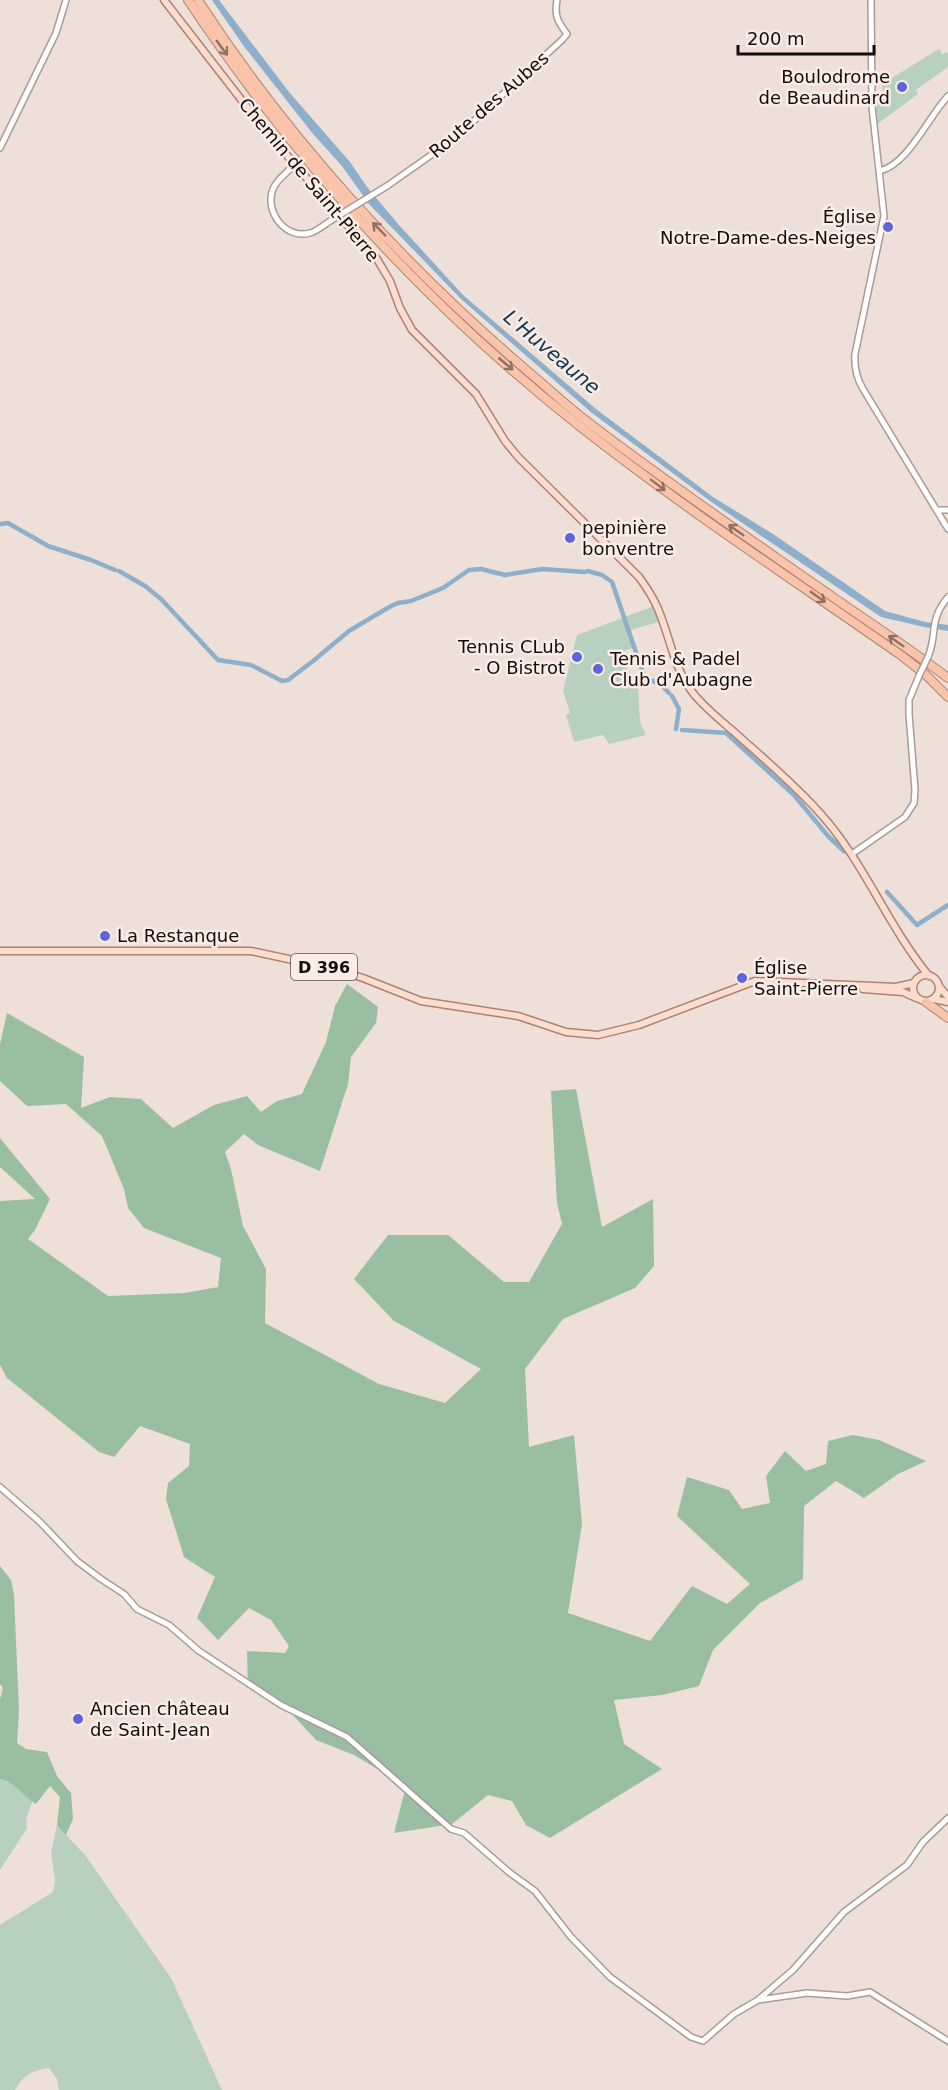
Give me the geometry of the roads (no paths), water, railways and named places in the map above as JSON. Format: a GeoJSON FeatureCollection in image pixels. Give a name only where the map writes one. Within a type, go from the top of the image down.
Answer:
{"type":"FeatureCollection","features":[{"type":"Feature","properties":{"kind":"highway"},"geometry":{"type":"LineString","coordinates":[[188,0],[264,106],[317,173],[420,283],[495,355],[581,427],[687,507],[902,656],[926,675],[948,698]]}},
{"type":"Feature","properties":{"kind":"highway"},"geometry":{"type":"LineString","coordinates":[[198,0],[270,101],[324,167],[440,292],[500,348],[587,422],[691,499],[948,678]]}},
{"type":"Feature","properties":{"kind":"highway"},"geometry":{"type":"LineString","coordinates":[[930,1000],[948,1018]]}},
{"type":"Feature","properties":{"kind":"main road","name":"Chemin de Saint-Pierre"},"geometry":{"type":"LineString","coordinates":[[164,0],[294,165],[377,259],[390,281],[405,321],[417,338],[476,394],[505,441],[519,458],[639,578],[650,593],[658,610],[683,677],[693,693],[819,812],[852,854],[910,949],[929,975]]}},
{"type":"Feature","properties":{"kind":"main road","name":"Chemin de Saint-Pierre"},"geometry":{"type":"LineString","coordinates":[[910,949],[918,969],[915,981]]}},
{"type":"Feature","properties":{"kind":"main road","name":"D 396"},"geometry":{"type":"LineString","coordinates":[[0,951],[251,951],[330,968],[363,978],[421,1001],[518,1016],[566,1032],[598,1035],[639,1024],[756,981],[896,987],[915,981]]}},
{"type":"Feature","properties":{"kind":"main road"},"geometry":{"type":"LineString","coordinates":[[948,997],[942,992],[934,978],[929,975],[915,981],[913,988],[916,998],[948,1002]]}},
{"type":"Feature","properties":{"kind":"main road","name":"D 396"},"geometry":{"type":"LineString","coordinates":[[818,983],[903,992],[916,998]]}},
{"type":"Feature","properties":{"kind":"main road"},"geometry":{"type":"LineString","coordinates":[[930,1000],[937,995],[939,986]]}},
{"type":"Feature","properties":{"kind":"street"},"geometry":{"type":"LineString","coordinates":[[0,148],[56,33],[66,0]]}},
{"type":"Feature","properties":{"kind":"street","name":"Route des Aubes"},"geometry":{"type":"LineString","coordinates":[[294,165],[278,180],[272,190],[270,205],[274,216],[284,227],[296,233],[310,233],[387,186],[454,139],[562,40],[567,34],[554,12],[557,0]]}},
{"type":"Feature","properties":{"kind":"street"},"geometry":{"type":"LineString","coordinates":[[871,0],[872,107],[884,216],[854,366],[863,389],[948,529]]}},
{"type":"Feature","properties":{"kind":"street"},"geometry":{"type":"LineString","coordinates":[[879,171],[885,170],[905,152],[948,96]]}},
{"type":"Feature","properties":{"kind":"street"},"geometry":{"type":"LineString","coordinates":[[937,510],[948,510]]}},
{"type":"Feature","properties":{"kind":"street"},"geometry":{"type":"LineString","coordinates":[[852,854],[905,817],[914,803],[909,700],[932,647],[937,613],[948,597]]}},
{"type":"Feature","properties":{"kind":"street"},"geometry":{"type":"LineString","coordinates":[[0,1487],[40,1522],[77,1561],[124,1594],[137,1609],[169,1625],[199,1651],[281,1705],[347,1737],[452,1829],[465,1833],[534,1891],[571,1937],[610,1977],[691,2037],[703,2041],[734,2014],[758,2000],[794,1970],[844,1912],[907,1865],[923,1842],[948,1818]]}},
{"type":"Feature","properties":{"kind":"street"},"geometry":{"type":"LineString","coordinates":[[758,2000],[807,1993],[846,1996],[870,1992],[948,2041]]}},
{"type":"Feature","properties":{"kind":"water"},"geometry":{"type":"Polygon","coordinates":[[[212,0],[219,0],[289,92],[350,162],[367,187],[463,295],[596,409],[713,497],[773,534],[885,611],[925,622],[948,625],[948,631],[881,617],[710,501],[592,413],[461,299],[369,204],[342,166],[313,134],[243,45],[212,0]]]}},
{"type":"Feature","properties":{"kind":"waterway"},"geometry":{"type":"LineString","coordinates":[[1,524],[8,523],[48,546],[115,570]]}},
{"type":"Feature","properties":{"kind":"waterway"},"geometry":{"type":"LineString","coordinates":[[319,656],[349,631],[391,606],[411,601],[443,588],[469,570],[481,569],[505,575],[542,569],[585,572]]}},
{"type":"Feature","properties":{"kind":"waterway"},"geometry":{"type":"LineString","coordinates":[[119,571],[145,586],[161,599],[218,660],[251,665],[282,681],[288,680],[317,658]]}},
{"type":"Feature","properties":{"kind":"waterway"},"geometry":{"type":"LineString","coordinates":[[588,571],[602,575],[612,582],[644,676],[646,679],[659,683],[669,693]]}},
{"type":"Feature","properties":{"kind":"waterway"},"geometry":{"type":"LineString","coordinates":[[672,696],[679,709],[676,729]]}},
{"type":"Feature","properties":{"kind":"waterway"},"geometry":{"type":"LineString","coordinates":[[682,730],[726,733],[794,795],[828,836],[844,851]]}},
{"type":"Feature","properties":{"kind":"waterway"},"geometry":{"type":"LineString","coordinates":[[887,892],[917,925],[948,905]]}},
{"type":"Feature","properties":{"kind":"place","name":"Boulodrome de Beaudinard"},"geometry":{"type":"Point","coordinates":[902,87]}},
{"type":"Feature","properties":{"kind":"place","name":"Église Notre-Dame-des-Neiges"},"geometry":{"type":"Point","coordinates":[888,227]}},
{"type":"Feature","properties":{"kind":"place","name":"pepinière bonventre"},"geometry":{"type":"Point","coordinates":[570,538]}},
{"type":"Feature","properties":{"kind":"place","name":"Tennis CLub - O Bistrot"},"geometry":{"type":"Point","coordinates":[577,657]}},
{"type":"Feature","properties":{"kind":"place","name":"Tennis & Padel Club d'Aubagne"},"geometry":{"type":"Point","coordinates":[598,669]}},
{"type":"Feature","properties":{"kind":"place","name":"La Restanque"},"geometry":{"type":"Point","coordinates":[105,936]}},
{"type":"Feature","properties":{"kind":"place","name":"Église Saint-Pierre"},"geometry":{"type":"Point","coordinates":[742,978]}},
{"type":"Feature","properties":{"kind":"place","name":"Ancien château de Saint-Jean"},"geometry":{"type":"Point","coordinates":[78,1719]}},
{"type":"Feature","properties":{"kind":"water label","name":"L'Huveaune"},"geometry":{"type":"Point","coordinates":[552,352]}}]}
